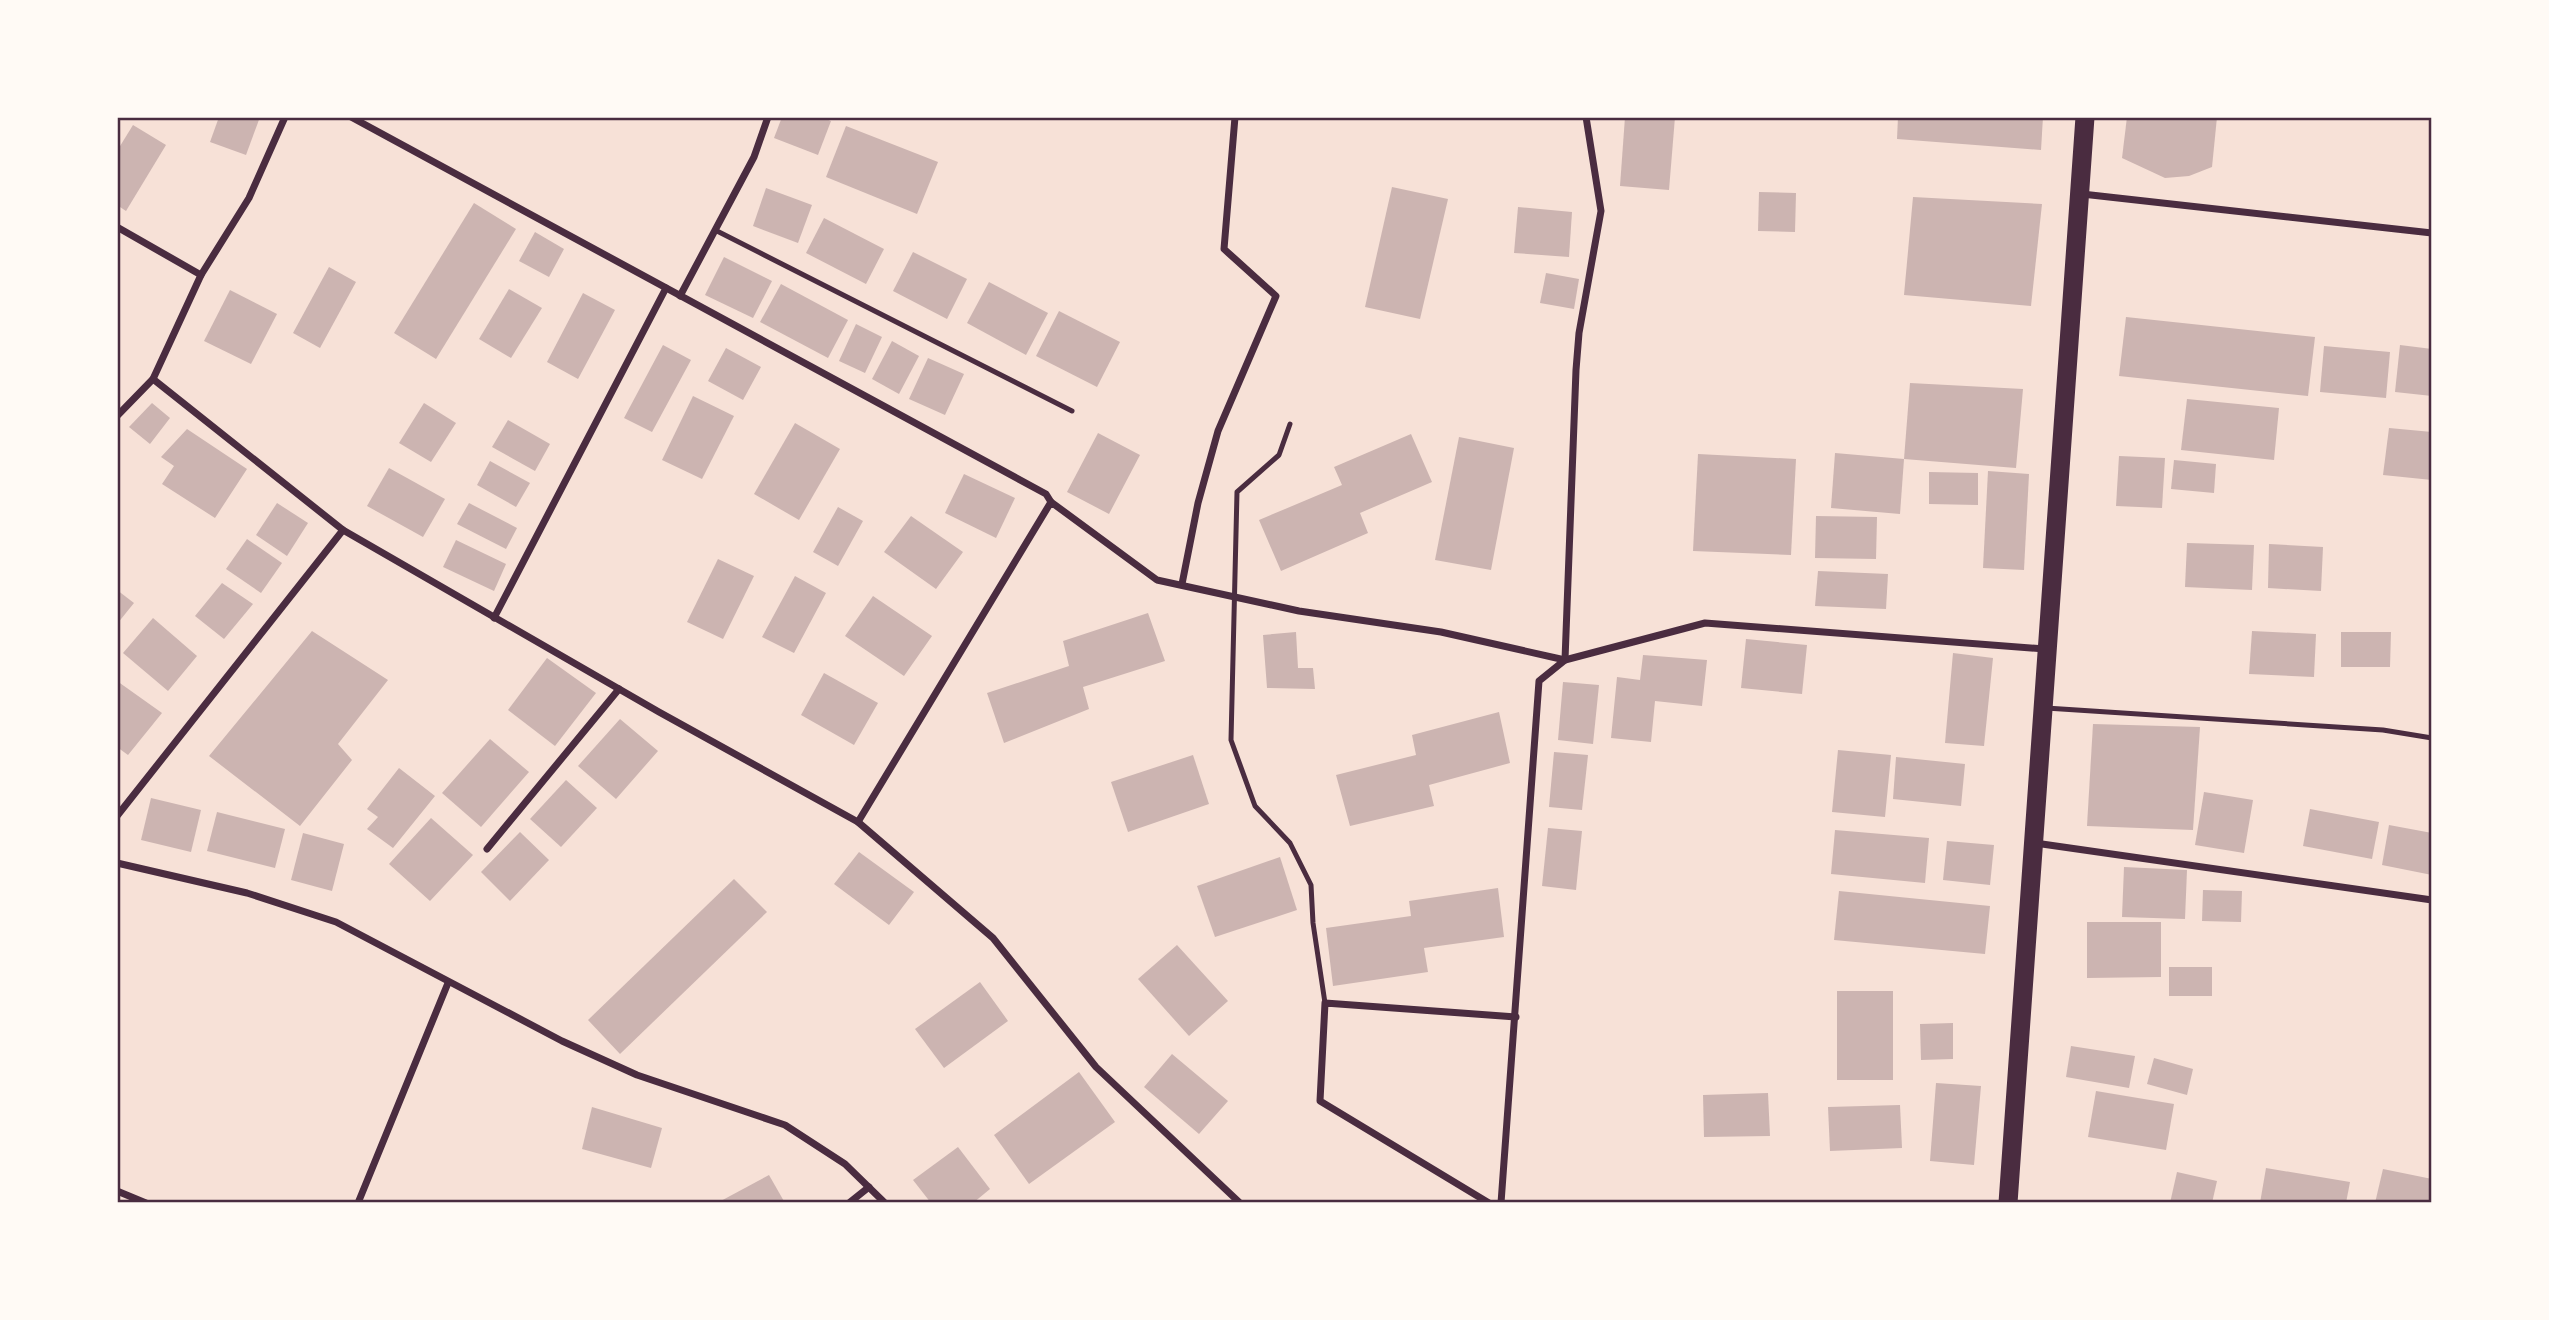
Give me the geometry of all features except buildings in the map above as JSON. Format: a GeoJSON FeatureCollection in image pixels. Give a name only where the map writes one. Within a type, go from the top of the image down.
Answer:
{"type":"FeatureCollection","features":[{"type":"Feature","properties":{"kind":"highway"},"geometry":{"type":"LineString","coordinates":[[2008,1203],[2085,117]]}},
{"type":"Feature","properties":{"kind":"street"},"geometry":{"type":"LineString","coordinates":[[117,416],[153,379],[201,275],[249,198],[285,117]]}},
{"type":"Feature","properties":{"kind":"street"},"geometry":{"type":"LineString","coordinates":[[351,117],[1046,494],[1051,502],[1157,580],[1299,611],[1441,632],[1565,660]]}},
{"type":"Feature","properties":{"kind":"street"},"geometry":{"type":"LineString","coordinates":[[680,296],[754,157],[768,117]]}},
{"type":"Feature","properties":{"kind":"street"},"geometry":{"type":"LineString","coordinates":[[1182,584],[1198,503],[1218,431],[1276,296],[1224,249],[1235,117]]}},
{"type":"Feature","properties":{"kind":"street"},"geometry":{"type":"LineString","coordinates":[[1565,660],[1576,370],[1579,333],[1601,211],[1586,117]]}},
{"type":"Feature","properties":{"kind":"street"},"geometry":{"type":"LineString","coordinates":[[2081,194],[2432,233]]}},
{"type":"Feature","properties":{"kind":"street"},"geometry":{"type":"LineString","coordinates":[[117,227],[201,275]]}},
{"type":"Feature","properties":{"kind":"street"},"geometry":{"type":"LineString","coordinates":[[494,618],[666,288]]}},
{"type":"Feature","properties":{"kind":"street"},"geometry":{"type":"LineString","coordinates":[[153,379],[343,530],[619,689],[858,822],[993,938],[1096,1067],[1240,1203]]}},
{"type":"Feature","properties":{"kind":"street"},"geometry":{"type":"LineString","coordinates":[[858,822],[1051,502]]}},
{"type":"Feature","properties":{"kind":"street"},"geometry":{"type":"LineString","coordinates":[[117,816],[343,530]]}},
{"type":"Feature","properties":{"kind":"street"},"geometry":{"type":"LineString","coordinates":[[1501,1203],[1517,1017],[1539,681],[1565,660],[1705,623],[2046,649]]}},
{"type":"Feature","properties":{"kind":"street"},"geometry":{"type":"LineString","coordinates":[[487,849],[619,689]]}},
{"type":"Feature","properties":{"kind":"street"},"geometry":{"type":"LineString","coordinates":[[2035,843],[2432,900]]}},
{"type":"Feature","properties":{"kind":"street"},"geometry":{"type":"LineString","coordinates":[[117,863],[247,893],[336,922],[448,983],[637,1075],[785,1125],[845,1164],[885,1203]]}},
{"type":"Feature","properties":{"kind":"street"},"geometry":{"type":"LineString","coordinates":[[358,1203],[448,983]]}},
{"type":"Feature","properties":{"kind":"street"},"geometry":{"type":"LineString","coordinates":[[1489,1203],[1320,1101],[1325,1003],[1517,1017]]}},
{"type":"Feature","properties":{"kind":"street"},"geometry":{"type":"LineString","coordinates":[[849,1203],[869,1186]]}},
{"type":"Feature","properties":{"kind":"street"},"geometry":{"type":"LineString","coordinates":[[118,1193],[146,1203]]}},
{"type":"Feature","properties":{"kind":"lane"},"geometry":{"type":"LineString","coordinates":[[715,230],[1072,411]]}},
{"type":"Feature","properties":{"kind":"lane"},"geometry":{"type":"LineString","coordinates":[[1290,424],[1279,455],[1237,492],[1231,740],[1255,806],[1290,843],[1311,885],[1312,923],[1325,1003]]}},
{"type":"Feature","properties":{"kind":"lane"},"geometry":{"type":"LineString","coordinates":[[2043,708],[2383,730],[2432,738]]}}]}
